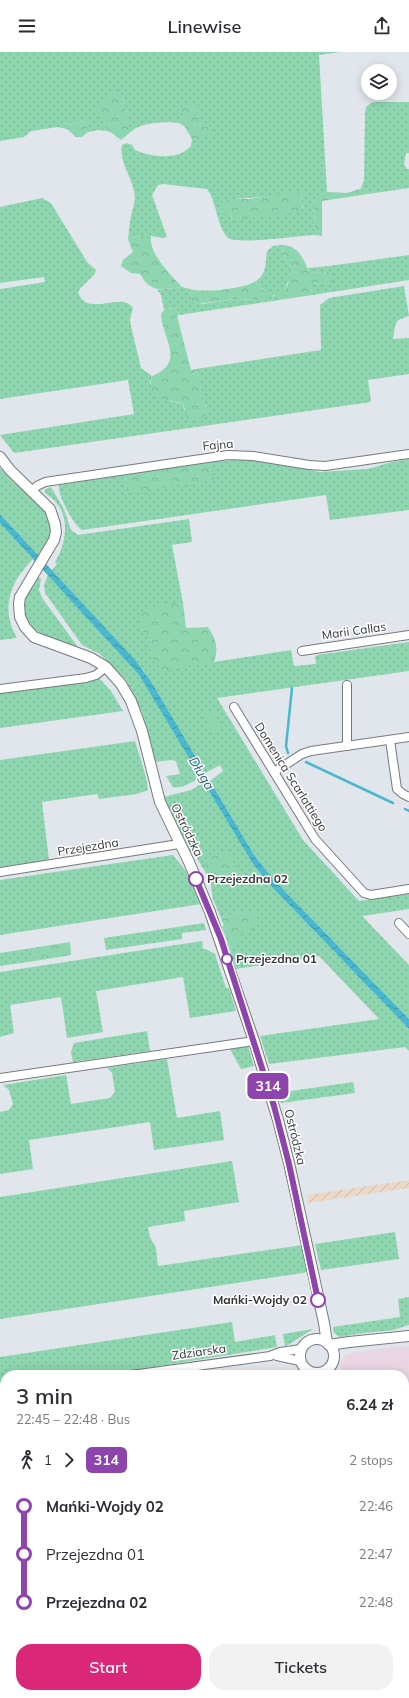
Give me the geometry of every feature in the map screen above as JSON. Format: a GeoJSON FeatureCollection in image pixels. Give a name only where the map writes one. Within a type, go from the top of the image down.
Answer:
{"type":"FeatureCollection","features":[{"type":"Feature","properties":{"kind":"street","name":"Fajna"},"geometry":{"type":"LineString","coordinates":[[32,491],[37,486],[45,482],[213,456],[242,455],[325,466],[409,454]]}},
{"type":"Feature","properties":{"kind":"street","name":"Ostródzka"},"geometry":{"type":"LineString","coordinates":[[0,457],[50,509],[55,524],[56,532],[54,540],[20,597],[20,617],[24,627],[34,637],[84,655],[106,667],[121,684],[136,713],[142,731],[160,802],[213,918],[254,1040],[278,1120],[328,1344]]}},
{"type":"Feature","properties":{"kind":"street","name":"Marii Callas"},"geometry":{"type":"LineString","coordinates":[[302,651],[409,635]]}},
{"type":"Feature","properties":{"kind":"street"},"geometry":{"type":"LineString","coordinates":[[0,689],[86,678],[96,675],[106,667]]}},
{"type":"Feature","properties":{"kind":"street"},"geometry":{"type":"LineString","coordinates":[[347,685],[348,746]]}},
{"type":"Feature","properties":{"kind":"street","name":"Domenica Scarlattiego"},"geometry":{"type":"LineString","coordinates":[[234,707],[315,838],[364,893],[371,895],[409,889]]}},
{"type":"Feature","properties":{"kind":"street"},"geometry":{"type":"LineString","coordinates":[[274,772],[306,752],[409,737]]}},
{"type":"Feature","properties":{"kind":"street"},"geometry":{"type":"LineString","coordinates":[[390,740],[397,789],[409,797]]}},
{"type":"Feature","properties":{"kind":"street","name":"Przejezdna"},"geometry":{"type":"LineString","coordinates":[[0,872],[179,844]]}},
{"type":"Feature","properties":{"kind":"street"},"geometry":{"type":"LineString","coordinates":[[399,923],[409,934]]}},
{"type":"Feature","properties":{"kind":"street"},"geometry":{"type":"LineString","coordinates":[[0,1078],[254,1040]]}},
{"type":"Feature","properties":{"kind":"street","name":"Ostródzka"},"geometry":{"type":"LineString","coordinates":[[315,1340],[319,1329],[321,1314]]}},
{"type":"Feature","properties":{"kind":"street"},"geometry":{"type":"LineString","coordinates":[[306,1370],[300,1361],[301,1349],[306,1344],[315,1340],[328,1344],[409,1336]]}},
{"type":"Feature","properties":{"kind":"street"},"geometry":{"type":"LineString","coordinates":[[333,1365],[338,1352],[364,1341]]}},
{"type":"Feature","properties":{"kind":"street"},"geometry":{"type":"LineString","coordinates":[[328,1344],[333,1365]]}},
{"type":"Feature","properties":{"kind":"street","name":"Zdziarska"},"geometry":{"type":"LineString","coordinates":[[168,1370],[270,1356],[280,1352],[301,1349]]}},
{"type":"Feature","properties":{"kind":"street","name":"Zdziarska"},"geometry":{"type":"LineString","coordinates":[[270,1356],[300,1361]]}},
{"type":"Feature","properties":{"kind":"shaded area"},"geometry":{"type":"Polygon","coordinates":[[[409,1180],[409,1188],[308,1203],[307,1195],[409,1180]]]}},
{"type":"Feature","properties":{"kind":"shaded area"},"geometry":{"type":"Polygon","coordinates":[[[400,1346],[409,1347],[409,1370],[341,1370],[340,1364],[344,1357],[351,1353],[400,1346]]]}},
{"type":"Feature","properties":{"kind":"green space"},"geometry":{"type":"Polygon","coordinates":[[[0,52],[341,52],[319,55],[327,192],[319,194],[314,202],[315,235],[254,240],[232,239],[227,237],[223,231],[213,200],[207,189],[163,184],[158,185],[152,195],[167,237],[163,238],[151,235],[128,238],[135,195],[122,157],[122,145],[127,143],[132,145],[135,150],[156,156],[172,156],[186,151],[191,146],[192,139],[213,128],[202,126],[198,122],[198,114],[179,107],[184,115],[179,123],[161,122],[148,124],[132,131],[127,122],[125,104],[122,95],[98,109],[107,131],[99,130],[88,132],[86,121],[66,124],[67,129],[58,127],[31,131],[24,137],[0,141],[0,52]],[[304,194],[233,199],[231,219],[303,208],[301,201],[304,194]]]}},
{"type":"Feature","properties":{"kind":"green space"},"geometry":{"type":"Polygon","coordinates":[[[114,93],[122,95],[125,104],[127,122],[132,131],[121,140],[107,131],[98,108],[101,100],[114,93]]]}},
{"type":"Feature","properties":{"kind":"green space"},"geometry":{"type":"Polygon","coordinates":[[[372,102],[409,102],[409,153],[406,153],[404,164],[407,169],[409,169],[409,188],[368,194],[366,188],[361,188],[364,180],[365,113],[366,107],[372,102]]]}},
{"type":"Feature","properties":{"kind":"green space"},"geometry":{"type":"Polygon","coordinates":[[[197,104],[199,111],[198,122],[202,126],[213,128],[212,134],[192,139],[185,127],[179,123],[184,115],[179,107],[197,104]]]}},
{"type":"Feature","properties":{"kind":"green space"},"geometry":{"type":"Polygon","coordinates":[[[87,121],[88,132],[82,137],[76,137],[67,129],[66,124],[87,121]]]}},
{"type":"Feature","properties":{"kind":"green space"},"geometry":{"type":"Polygon","coordinates":[[[366,187],[368,194],[322,201],[322,236],[315,235],[314,202],[319,194],[327,192],[347,193],[366,187]]]}},
{"type":"Feature","properties":{"kind":"green space"},"geometry":{"type":"Polygon","coordinates":[[[303,191],[305,194],[301,198],[302,212],[232,221],[231,213],[222,214],[218,202],[233,199],[249,199],[303,191]]]}},
{"type":"Feature","properties":{"kind":"green space"},"geometry":{"type":"Polygon","coordinates":[[[42,198],[51,203],[87,262],[96,270],[93,276],[78,292],[82,300],[96,304],[113,302],[128,303],[133,308],[130,319],[141,368],[152,376],[150,384],[170,401],[183,404],[184,410],[207,412],[196,369],[321,350],[320,305],[329,298],[404,286],[409,316],[398,320],[395,326],[393,339],[409,338],[409,374],[368,380],[371,402],[14,453],[0,435],[134,414],[128,380],[0,399],[0,289],[45,282],[44,277],[0,283],[0,207],[42,198]]]}},
{"type":"Feature","properties":{"kind":"green space"},"geometry":{"type":"Polygon","coordinates":[[[151,235],[151,242],[156,256],[166,270],[182,287],[158,289],[148,285],[140,274],[131,273],[121,266],[123,260],[133,252],[128,238],[151,235]]]}},
{"type":"Feature","properties":{"kind":"green space"},"geometry":{"type":"Polygon","coordinates":[[[283,245],[282,250],[284,257],[291,267],[294,275],[287,283],[285,291],[273,294],[273,301],[179,315],[177,307],[164,310],[161,295],[157,290],[182,287],[190,289],[191,300],[202,304],[236,299],[261,300],[265,290],[261,289],[256,281],[264,272],[267,251],[273,246],[283,245]]]}},
{"type":"Feature","properties":{"kind":"green space"},"geometry":{"type":"Polygon","coordinates":[[[283,245],[293,248],[300,254],[309,273],[329,272],[335,280],[331,283],[310,284],[312,295],[273,301],[274,292],[285,291],[290,278],[294,275],[291,267],[284,257],[282,250],[283,245]]]}},
{"type":"Feature","properties":{"kind":"green space"},"geometry":{"type":"Polygon","coordinates":[[[409,255],[409,280],[312,295],[310,284],[319,284],[329,272],[309,273],[308,268],[409,255]]]}},
{"type":"Feature","properties":{"kind":"green space"},"geometry":{"type":"Polygon","coordinates":[[[256,281],[261,289],[267,291],[269,296],[267,299],[236,299],[196,304],[191,300],[190,289],[204,291],[224,290],[251,284],[256,281]]]}},
{"type":"Feature","properties":{"kind":"green space"},"geometry":{"type":"Polygon","coordinates":[[[177,307],[179,315],[177,316],[191,370],[196,369],[207,412],[202,418],[196,420],[188,419],[183,404],[159,397],[152,390],[152,376],[168,364],[170,357],[170,349],[162,323],[161,314],[164,310],[177,307]]]}},
{"type":"Feature","properties":{"kind":"green space"},"geometry":{"type":"Polygon","coordinates":[[[244,459],[319,472],[368,469],[409,459],[409,510],[330,520],[326,495],[82,530],[70,516],[60,495],[59,485],[125,475],[127,492],[213,480],[211,462],[244,459]]]}},
{"type":"Feature","properties":{"kind":"green space"},"geometry":{"type":"Polygon","coordinates":[[[211,462],[214,480],[127,493],[125,475],[211,462]]]}},
{"type":"Feature","properties":{"kind":"green space"},"geometry":{"type":"Polygon","coordinates":[[[0,468],[15,484],[18,482],[35,499],[49,518],[51,533],[48,542],[38,555],[0,514],[0,468]]]}},
{"type":"Feature","properties":{"kind":"green space"},"geometry":{"type":"Polygon","coordinates":[[[51,487],[64,509],[71,530],[78,535],[189,519],[192,542],[172,545],[183,603],[157,606],[142,629],[152,645],[162,670],[291,650],[294,666],[316,664],[315,657],[317,655],[409,642],[409,671],[217,698],[303,840],[359,901],[409,894],[409,909],[362,916],[409,965],[409,1019],[274,880],[254,855],[210,781],[223,771],[220,765],[205,773],[143,670],[52,570],[57,564],[55,562],[64,541],[65,526],[62,511],[54,500],[44,492],[46,489],[51,487]]]}},
{"type":"Feature","properties":{"kind":"green space"},"geometry":{"type":"Polygon","coordinates":[[[0,523],[33,559],[18,577],[10,596],[9,616],[17,638],[0,640],[0,523]]]}},
{"type":"Feature","properties":{"kind":"green space"},"geometry":{"type":"Polygon","coordinates":[[[48,575],[139,675],[201,777],[184,786],[173,787],[166,776],[180,774],[176,761],[171,760],[155,762],[142,712],[126,680],[100,654],[82,645],[45,593],[44,585],[48,575]]]}},
{"type":"Feature","properties":{"kind":"green space"},"geometry":{"type":"Polygon","coordinates":[[[38,577],[41,579],[39,590],[42,598],[78,647],[41,634],[33,628],[28,621],[25,613],[25,602],[38,577]]]}},
{"type":"Feature","properties":{"kind":"green space"},"geometry":{"type":"Polygon","coordinates":[[[183,603],[186,628],[208,627],[216,644],[216,657],[214,662],[162,671],[149,652],[152,645],[142,628],[140,622],[141,616],[150,608],[156,606],[183,603]]]}},
{"type":"Feature","properties":{"kind":"green space"},"geometry":{"type":"Polygon","coordinates":[[[99,678],[111,691],[123,711],[0,728],[0,693],[99,678]]]}},
{"type":"Feature","properties":{"kind":"green space"},"geometry":{"type":"Polygon","coordinates":[[[212,710],[222,727],[213,732],[203,715],[212,710]]]}},
{"type":"Feature","properties":{"kind":"green space"},"geometry":{"type":"Polygon","coordinates":[[[135,741],[146,777],[148,790],[137,794],[99,799],[97,794],[42,802],[49,860],[0,868],[0,760],[135,741]]]}},
{"type":"Feature","properties":{"kind":"green space"},"geometry":{"type":"Polygon","coordinates":[[[204,782],[253,864],[268,883],[409,1029],[409,1051],[405,1047],[269,1064],[260,1036],[379,1019],[319,956],[236,969],[229,947],[233,946],[238,935],[246,930],[240,912],[221,918],[213,899],[210,880],[224,881],[214,855],[201,865],[193,852],[189,852],[164,797],[191,790],[204,782]]]}},
{"type":"Feature","properties":{"kind":"green space"},"geometry":{"type":"Polygon","coordinates":[[[227,851],[243,876],[224,881],[210,880],[201,865],[214,855],[227,851]]]}},
{"type":"Feature","properties":{"kind":"green space"},"geometry":{"type":"Polygon","coordinates":[[[173,855],[186,871],[201,904],[0,935],[0,880],[173,855]]]}},
{"type":"Feature","properties":{"kind":"green space"},"geometry":{"type":"Polygon","coordinates":[[[240,912],[256,914],[259,924],[252,931],[246,931],[239,935],[236,943],[229,947],[221,918],[240,912]]]}},
{"type":"Feature","properties":{"kind":"green space"},"geometry":{"type":"Polygon","coordinates":[[[204,923],[206,930],[182,933],[182,939],[106,950],[104,938],[204,923]]]}},
{"type":"Feature","properties":{"kind":"green space"},"geometry":{"type":"Polygon","coordinates":[[[202,941],[203,949],[215,954],[226,988],[229,988],[236,1011],[190,1018],[183,977],[96,991],[103,1032],[67,1038],[61,997],[10,1005],[14,1033],[0,1037],[0,972],[202,941]]]}},
{"type":"Feature","properties":{"kind":"green space"},"geometry":{"type":"Polygon","coordinates":[[[70,942],[71,955],[35,961],[32,948],[70,942]]]}},
{"type":"Feature","properties":{"kind":"green space"},"geometry":{"type":"Polygon","coordinates":[[[32,948],[35,961],[0,966],[0,953],[32,948]]]}},
{"type":"Feature","properties":{"kind":"green space"},"geometry":{"type":"Polygon","coordinates":[[[147,1031],[150,1051],[73,1062],[71,1052],[74,1043],[147,1031]]]}},
{"type":"Feature","properties":{"kind":"green space"},"geometry":{"type":"Polygon","coordinates":[[[248,1046],[254,1066],[241,1069],[230,1049],[248,1046]]]}},
{"type":"Feature","properties":{"kind":"green space"},"geometry":{"type":"Polygon","coordinates":[[[167,1059],[177,1118],[220,1111],[224,1140],[154,1150],[150,1122],[29,1140],[33,1169],[0,1174],[0,1112],[9,1110],[13,1104],[9,1090],[3,1085],[66,1075],[71,1104],[110,1098],[115,1092],[112,1073],[107,1068],[167,1059]]]}},
{"type":"Feature","properties":{"kind":"green space"},"geometry":{"type":"Polygon","coordinates":[[[353,1082],[355,1093],[281,1103],[278,1093],[353,1082]]]}},
{"type":"Feature","properties":{"kind":"green space"},"geometry":{"type":"Polygon","coordinates":[[[232,1161],[239,1202],[184,1211],[185,1221],[148,1227],[150,1237],[156,1248],[158,1266],[303,1245],[309,1272],[0,1319],[0,1197],[232,1161]]]}},
{"type":"Feature","properties":{"kind":"green space"},"geometry":{"type":"Polygon","coordinates":[[[395,1232],[399,1259],[321,1270],[315,1244],[395,1232]]]}},
{"type":"Feature","properties":{"kind":"green space"},"geometry":{"type":"Polygon","coordinates":[[[409,1297],[409,1325],[393,1330],[340,1337],[334,1333],[333,1327],[400,1317],[398,1299],[409,1297]]]}},
{"type":"Feature","properties":{"kind":"green space"},"geometry":{"type":"Polygon","coordinates":[[[232,1322],[235,1342],[275,1335],[277,1347],[134,1370],[0,1370],[0,1357],[232,1322]]]}},
{"type":"Feature","properties":{"kind":"green space"},"geometry":{"type":"Polygon","coordinates":[[[313,1329],[288,1345],[285,1346],[283,1334],[313,1329]]]}},
{"type":"Feature","properties":{"kind":"water","name":"Długa"},"geometry":{"type":"Polygon","coordinates":[[[0,514],[135,660],[150,680],[254,855],[274,880],[409,1019],[409,1029],[268,883],[253,864],[139,675],[0,523],[0,514]]]}},
{"type":"Feature","properties":{"kind":"waterway"},"geometry":{"type":"LineString","coordinates":[[288,753],[286,746],[292,688]]}},
{"type":"Feature","properties":{"kind":"waterway"},"geometry":{"type":"LineString","coordinates":[[306,762],[393,803]]}},
{"type":"Feature","properties":{"kind":"waterway"},"geometry":{"type":"LineString","coordinates":[[405,809],[409,811]]}},
{"type":"Feature","properties":{"kind":"bus line","name":"314"},"geometry":{"type":"LineString","coordinates":[[196,879],[221,939],[274,1106],[289,1164],[318,1300]]}},
{"type":"Feature","properties":{"kind":"place","name":"Przejezdna 02"},"geometry":{"type":"Point","coordinates":[196,879]}},
{"type":"Feature","properties":{"kind":"place","name":"Przejezdna 01"},"geometry":{"type":"Point","coordinates":[227,959]}},
{"type":"Feature","properties":{"kind":"place","name":"Mańki-Wojdy 02"},"geometry":{"type":"Point","coordinates":[318,1300]}}]}
